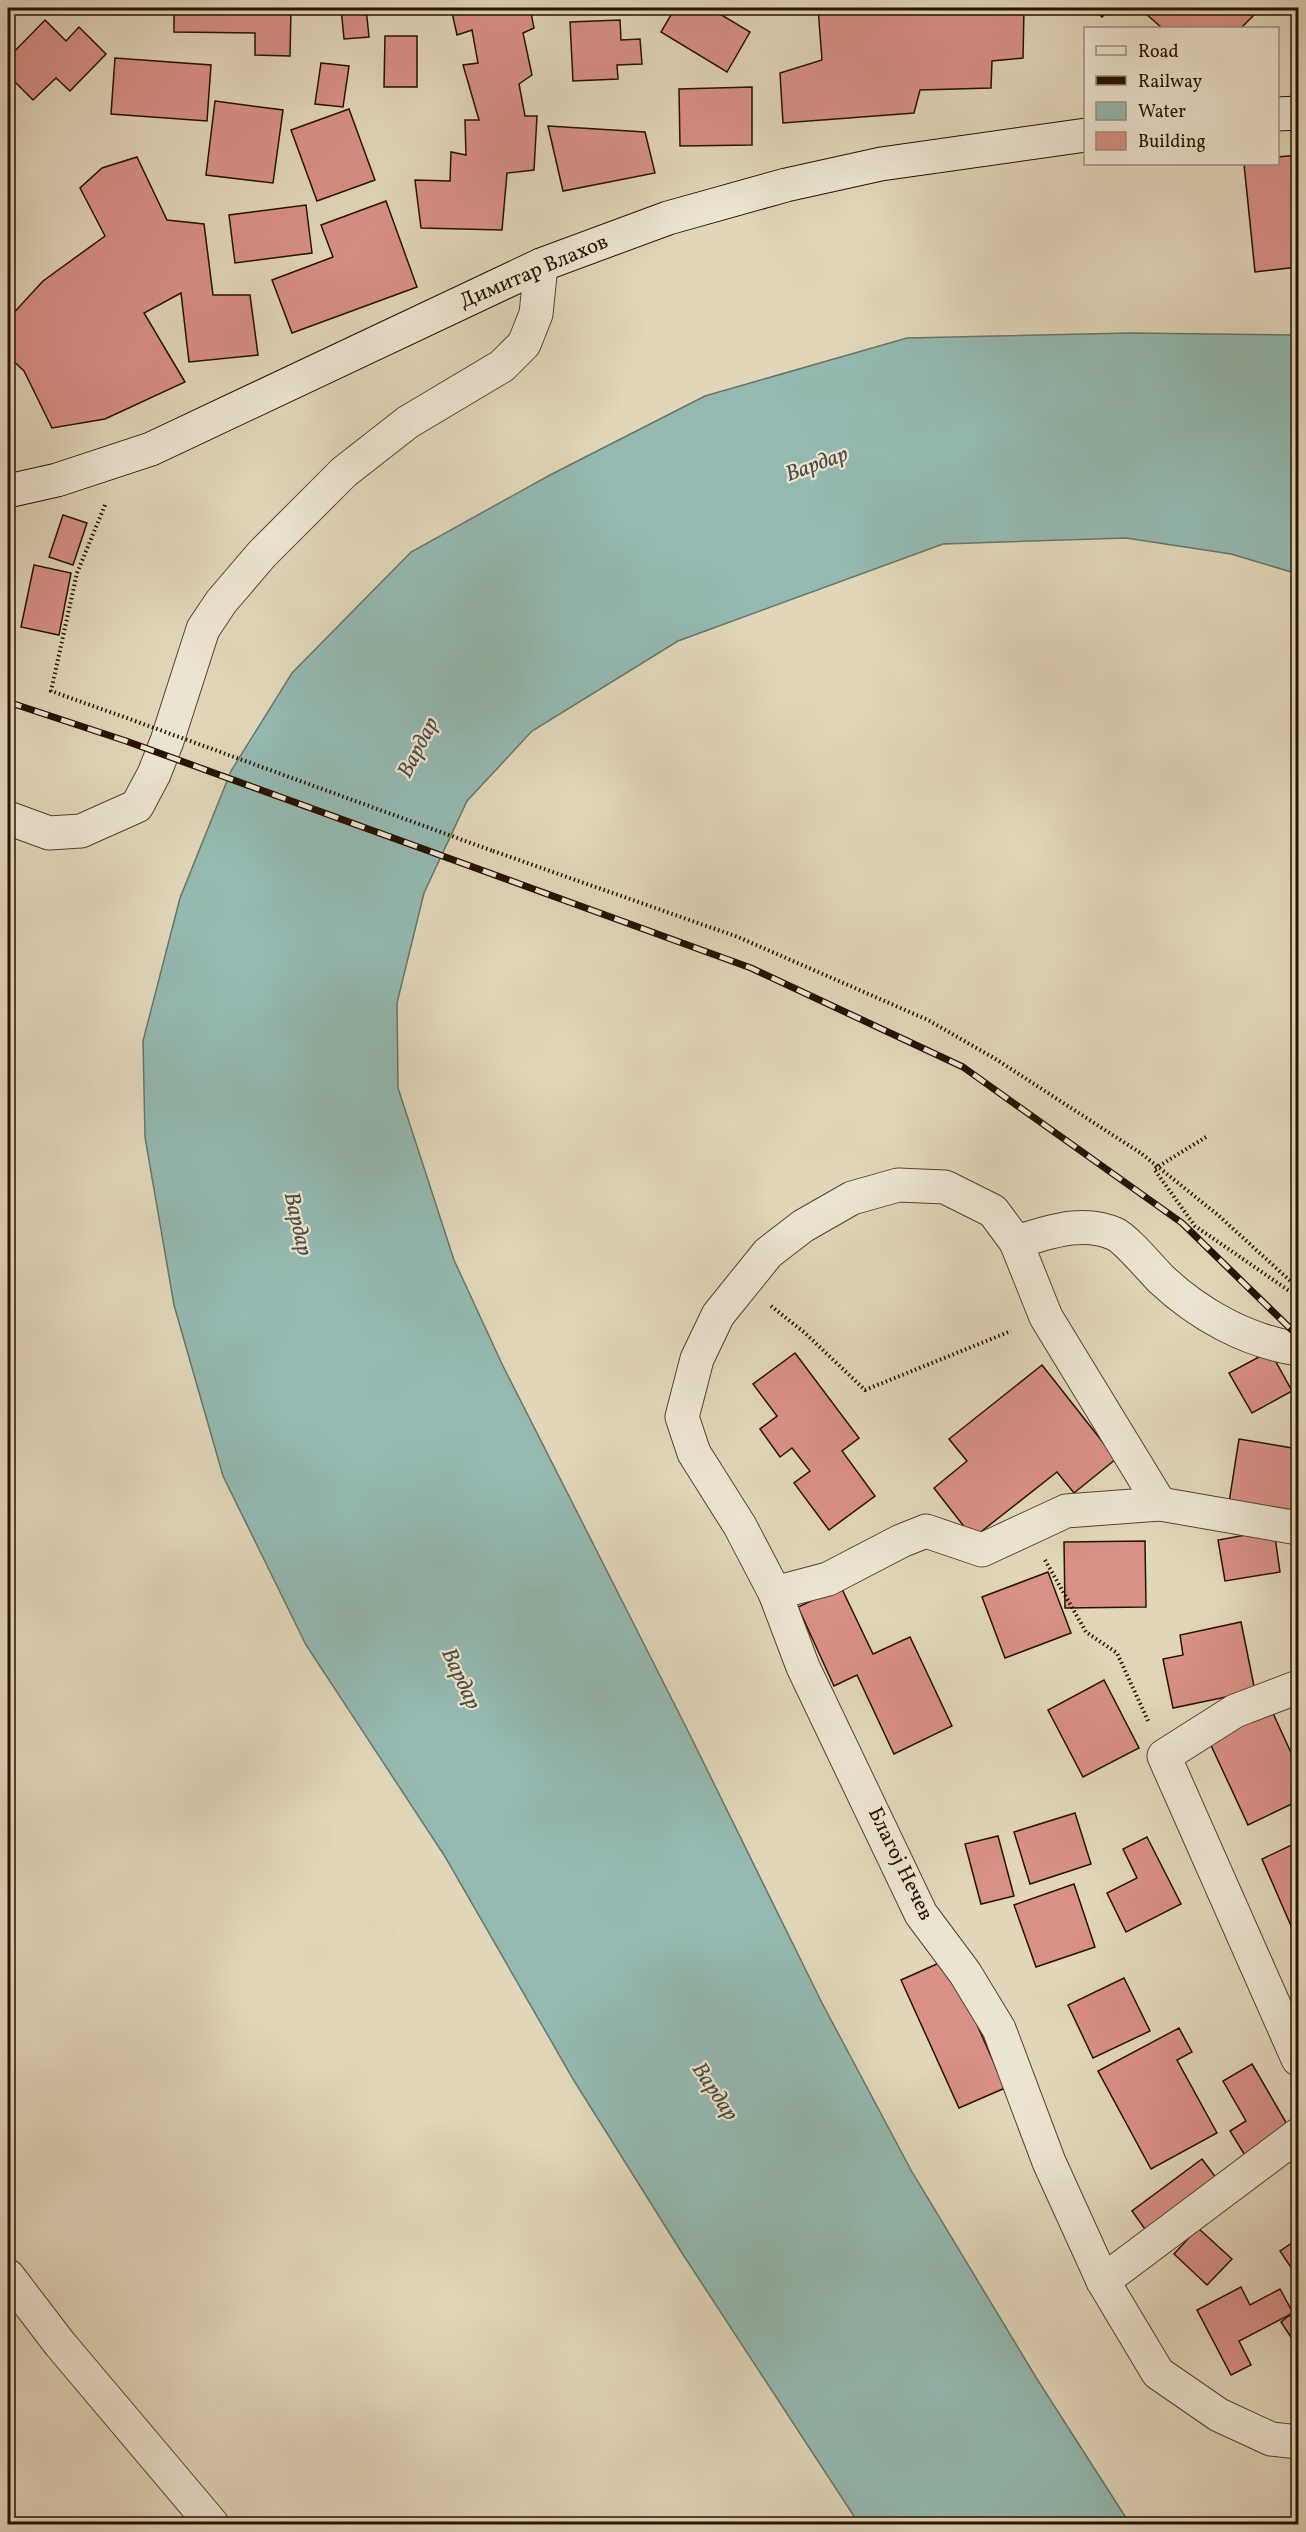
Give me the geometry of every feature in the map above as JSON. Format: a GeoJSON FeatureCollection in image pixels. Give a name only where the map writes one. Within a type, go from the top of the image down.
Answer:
{"type":"FeatureCollection","features":[{"type":"Feature","properties":{"kind":"street"},"geometry":{"type":"LineString","coordinates":[[1279,114],[1299,113]]}},
{"type":"Feature","properties":{"kind":"street","name":"Димитар Влахов"},"geometry":{"type":"LineString","coordinates":[[8,491],[57,480],[151,449],[541,265],[668,218],[786,185],[881,164],[1084,135]]}},
{"type":"Feature","properties":{"kind":"street"},"geometry":{"type":"LineString","coordinates":[[8,818],[49,833],[81,831],[136,806],[154,774],[167,741],[203,629],[221,602],[262,554],[344,472],[408,422],[502,366],[524,344],[536,314],[541,265]]}},
{"type":"Feature","properties":{"kind":"street","name":"Благој Нечев"},"geometry":{"type":"LineString","coordinates":[[1160,1504],[1046,1317],[1016,1242],[993,1211],[945,1187],[898,1185],[852,1198],[803,1226],[768,1253],[718,1315],[697,1359],[681,1417],[694,1453],[740,1526],[775,1593],[803,1667],[921,1914],[965,1973],[999,2029],[1049,2162],[1103,2281],[1158,2373],[1219,2415],[1271,2439],[1299,2442]]}},
{"type":"Feature","properties":{"kind":"street"},"geometry":{"type":"LineString","coordinates":[[1016,1242],[1066,1227],[1087,1228],[1115,1234],[1172,1289],[1230,1328],[1270,1345],[1299,1349]]}},
{"type":"Feature","properties":{"kind":"street"},"geometry":{"type":"LineString","coordinates":[[775,1593],[828,1579],[901,1541],[926,1531],[982,1550],[1066,1511],[1160,1504],[1299,1528]]}},
{"type":"Feature","properties":{"kind":"street"},"geometry":{"type":"LineString","coordinates":[[1299,1687],[1235,1711],[1164,1756],[1299,2059]]}},
{"type":"Feature","properties":{"kind":"street"},"geometry":{"type":"LineString","coordinates":[[1103,2281],[1299,2135]]}},
{"type":"Feature","properties":{"kind":"street"},"geometry":{"type":"LineString","coordinates":[[8,2276],[60,2344],[212,2524]]}},
{"type":"Feature","properties":{"kind":"path"},"geometry":{"type":"LineString","coordinates":[[124,458],[77,573],[51,691],[738,937],[928,1020],[1004,1064],[1142,1154],[1218,1215],[1299,1288]]}},
{"type":"Feature","properties":{"kind":"path"},"geometry":{"type":"LineString","coordinates":[[1206,1137],[1154,1169],[1195,1226],[1288,1290],[1299,1294]]}},
{"type":"Feature","properties":{"kind":"path"},"geometry":{"type":"LineString","coordinates":[[742,1283],[805,1333],[865,1390],[1046,1317]]}},
{"type":"Feature","properties":{"kind":"path"},"geometry":{"type":"LineString","coordinates":[[1028,1530],[1086,1632],[1117,1653],[1164,1756]]}},
{"type":"Feature","properties":{"kind":"water","name":"Вардар"},"geometry":{"type":"Polygon","coordinates":[[[1131,333],[1298,335],[1298,574],[1231,554],[1126,538],[943,544],[678,641],[532,731],[467,801],[424,893],[397,1003],[398,1088],[454,1260],[502,1364],[689,1733],[822,2003],[912,2172],[1037,2379],[1130,2524],[859,2524],[682,2253],[573,2079],[444,1855],[306,1645],[223,1476],[174,1305],[145,1137],[143,1041],[180,898],[231,771],[292,673],[411,552],[550,475],[705,396],[907,338],[1131,333]]]}},
{"type":"Feature","properties":{"kind":"building"},"geometry":{"type":"Polygon","coordinates":[[[174,8],[291,8],[290,56],[255,55],[255,33],[174,32],[174,8]]]}},
{"type":"Feature","properties":{"kind":"building"},"geometry":{"type":"Polygon","coordinates":[[[341,8],[366,8],[369,37],[344,39],[341,8]]]}},
{"type":"Feature","properties":{"kind":"building"},"geometry":{"type":"Polygon","coordinates":[[[451,8],[530,8],[534,28],[523,33],[532,75],[519,84],[525,116],[537,116],[534,170],[507,173],[502,230],[421,228],[415,180],[450,181],[451,152],[466,155],[465,120],[479,120],[463,65],[478,63],[472,30],[457,35],[451,8]]]}},
{"type":"Feature","properties":{"kind":"building"},"geometry":{"type":"Polygon","coordinates":[[[675,8],[710,8],[750,32],[727,72],[661,32],[675,8]]]}},
{"type":"Feature","properties":{"kind":"building"},"geometry":{"type":"Polygon","coordinates":[[[818,8],[1024,8],[1023,58],[992,61],[991,88],[920,90],[914,113],[783,123],[780,73],[822,60],[818,8]]]}},
{"type":"Feature","properties":{"kind":"building"},"geometry":{"type":"Polygon","coordinates":[[[1092,8],[1111,8],[1102,17],[1092,8]]]}},
{"type":"Feature","properties":{"kind":"building"},"geometry":{"type":"Polygon","coordinates":[[[1149,8],[1261,8],[1242,27],[1161,27],[1144,12],[1149,8]]]}},
{"type":"Feature","properties":{"kind":"building"},"geometry":{"type":"Polygon","coordinates":[[[45,20],[66,41],[79,27],[106,54],[70,91],[56,78],[33,100],[8,75],[8,58],[45,20]]]}},
{"type":"Feature","properties":{"kind":"building"},"geometry":{"type":"Polygon","coordinates":[[[620,20],[621,40],[640,39],[642,64],[617,65],[618,79],[573,81],[570,22],[620,20]]]}},
{"type":"Feature","properties":{"kind":"building"},"geometry":{"type":"Polygon","coordinates":[[[385,36],[417,36],[417,87],[384,87],[385,36]]]}},
{"type":"Feature","properties":{"kind":"building"},"geometry":{"type":"Polygon","coordinates":[[[115,58],[211,65],[207,121],[111,114],[115,58]]]}},
{"type":"Feature","properties":{"kind":"building"},"geometry":{"type":"Polygon","coordinates":[[[321,63],[349,66],[343,107],[315,104],[321,63]]]}},
{"type":"Feature","properties":{"kind":"building"},"geometry":{"type":"Polygon","coordinates":[[[752,87],[752,145],[680,146],[679,89],[752,87]]]}},
{"type":"Feature","properties":{"kind":"building"},"geometry":{"type":"Polygon","coordinates":[[[215,101],[283,110],[273,183],[206,175],[215,101]]]}},
{"type":"Feature","properties":{"kind":"building"},"geometry":{"type":"Polygon","coordinates":[[[349,109],[375,180],[317,201],[291,130],[349,109]]]}},
{"type":"Feature","properties":{"kind":"building"},"geometry":{"type":"Polygon","coordinates":[[[548,126],[645,132],[655,173],[563,191],[548,126]]]}},
{"type":"Feature","properties":{"kind":"building"},"geometry":{"type":"Polygon","coordinates":[[[1298,155],[1298,267],[1255,272],[1244,165],[1279,165],[1279,157],[1298,155]]]}},
{"type":"Feature","properties":{"kind":"building"},"geometry":{"type":"Polygon","coordinates":[[[137,157],[167,220],[204,224],[213,295],[250,295],[258,355],[189,362],[181,293],[144,313],[185,382],[105,419],[52,428],[24,371],[8,356],[8,319],[43,281],[105,236],[80,188],[102,168],[137,157]]]}},
{"type":"Feature","properties":{"kind":"building"},"geometry":{"type":"Polygon","coordinates":[[[386,201],[417,287],[292,333],[272,280],[333,257],[321,225],[386,201]]]}},
{"type":"Feature","properties":{"kind":"building"},"geometry":{"type":"Polygon","coordinates":[[[306,205],[312,253],[235,263],[229,215],[306,205]]]}},
{"type":"Feature","properties":{"kind":"building"},"geometry":{"type":"Polygon","coordinates":[[[63,515],[87,523],[73,565],[49,557],[63,515]]]}},
{"type":"Feature","properties":{"kind":"building"},"geometry":{"type":"Polygon","coordinates":[[[34,565],[71,573],[59,635],[21,627],[34,565]]]}},
{"type":"Feature","properties":{"kind":"building"},"geometry":{"type":"Polygon","coordinates":[[[1270,1351],[1292,1391],[1252,1413],[1229,1373],[1270,1351]]]}},
{"type":"Feature","properties":{"kind":"building"},"geometry":{"type":"Polygon","coordinates":[[[795,1353],[859,1438],[842,1451],[875,1496],[829,1530],[794,1483],[810,1471],[792,1448],[780,1457],[760,1429],[777,1416],[753,1384],[795,1353]]]}},
{"type":"Feature","properties":{"kind":"building"},"geometry":{"type":"Polygon","coordinates":[[[1042,1365],[1116,1459],[1074,1493],[1057,1472],[973,1538],[934,1488],[967,1461],[949,1439],[1042,1365]]]}},
{"type":"Feature","properties":{"kind":"building"},"geometry":{"type":"Polygon","coordinates":[[[1239,1439],[1298,1449],[1298,1521],[1228,1509],[1239,1439]]]}},
{"type":"Feature","properties":{"kind":"building"},"geometry":{"type":"Polygon","coordinates":[[[1274,1530],[1280,1572],[1225,1581],[1218,1540],[1274,1530]]]}},
{"type":"Feature","properties":{"kind":"building"},"geometry":{"type":"Polygon","coordinates":[[[1145,1541],[1146,1607],[1065,1608],[1064,1542],[1145,1541]]]}},
{"type":"Feature","properties":{"kind":"building"},"geometry":{"type":"Polygon","coordinates":[[[1048,1572],[1071,1633],[1005,1658],[982,1597],[1048,1572]]]}},
{"type":"Feature","properties":{"kind":"building"},"geometry":{"type":"Polygon","coordinates":[[[841,1587],[873,1654],[910,1637],[952,1726],[894,1754],[857,1675],[834,1686],[798,1607],[841,1587]]]}},
{"type":"Feature","properties":{"kind":"building"},"geometry":{"type":"Polygon","coordinates":[[[1241,1622],[1255,1691],[1173,1708],[1163,1659],[1183,1655],[1180,1635],[1241,1622]]]}},
{"type":"Feature","properties":{"kind":"building"},"geometry":{"type":"Polygon","coordinates":[[[1104,1680],[1139,1748],[1083,1777],[1048,1710],[1104,1680]]]}},
{"type":"Feature","properties":{"kind":"building"},"geometry":{"type":"Polygon","coordinates":[[[1272,1711],[1298,1768],[1298,1801],[1248,1825],[1209,1741],[1272,1711]]]}},
{"type":"Feature","properties":{"kind":"building"},"geometry":{"type":"Polygon","coordinates":[[[1075,1813],[1091,1864],[1030,1884],[1014,1832],[1075,1813]]]}},
{"type":"Feature","properties":{"kind":"building"},"geometry":{"type":"Polygon","coordinates":[[[998,1836],[1014,1896],[981,1904],[965,1844],[998,1836]]]}},
{"type":"Feature","properties":{"kind":"building"},"geometry":{"type":"Polygon","coordinates":[[[1147,1837],[1181,1904],[1126,1932],[1107,1893],[1137,1878],[1123,1849],[1147,1837]]]}},
{"type":"Feature","properties":{"kind":"building"},"geometry":{"type":"Polygon","coordinates":[[[1298,1842],[1298,1942],[1262,1859],[1298,1842]]]}},
{"type":"Feature","properties":{"kind":"building"},"geometry":{"type":"Polygon","coordinates":[[[1074,1884],[1095,1947],[1036,1967],[1014,1905],[1074,1884]]]}},
{"type":"Feature","properties":{"kind":"building"},"geometry":{"type":"Polygon","coordinates":[[[948,1959],[1005,2088],[959,2108],[901,1980],[948,1959]]]}},
{"type":"Feature","properties":{"kind":"building"},"geometry":{"type":"Polygon","coordinates":[[[1124,1978],[1150,2031],[1093,2058],[1068,2005],[1124,1978]]]}},
{"type":"Feature","properties":{"kind":"building"},"geometry":{"type":"Polygon","coordinates":[[[1179,2028],[1192,2052],[1177,2060],[1217,2133],[1151,2169],[1098,2071],[1179,2028]]]}},
{"type":"Feature","properties":{"kind":"building"},"geometry":{"type":"Polygon","coordinates":[[[1252,2064],[1291,2131],[1246,2157],[1230,2131],[1246,2121],[1223,2081],[1252,2064]]]}},
{"type":"Feature","properties":{"kind":"building"},"geometry":{"type":"Polygon","coordinates":[[[1202,2159],[1223,2187],[1152,2239],[1132,2211],[1202,2159]]]}},
{"type":"Feature","properties":{"kind":"building"},"geometry":{"type":"Polygon","coordinates":[[[1198,2228],[1232,2259],[1207,2285],[1174,2254],[1198,2228]]]}},
{"type":"Feature","properties":{"kind":"building"},"geometry":{"type":"Polygon","coordinates":[[[1298,2239],[1298,2278],[1280,2251],[1298,2239]]]}},
{"type":"Feature","properties":{"kind":"building"},"geometry":{"type":"Polygon","coordinates":[[[1241,2287],[1250,2305],[1280,2289],[1293,2313],[1239,2341],[1251,2365],[1231,2375],[1197,2310],[1241,2287]]]}},
{"type":"Feature","properties":{"kind":"building"},"geometry":{"type":"Polygon","coordinates":[[[1298,2309],[1298,2348],[1281,2322],[1298,2309]]]}},
{"type":"Feature","properties":{"kind":"railway"},"geometry":{"type":"LineString","coordinates":[[8,702],[126,741],[751,968],[963,1067],[1182,1223],[1298,1336]]}}]}
